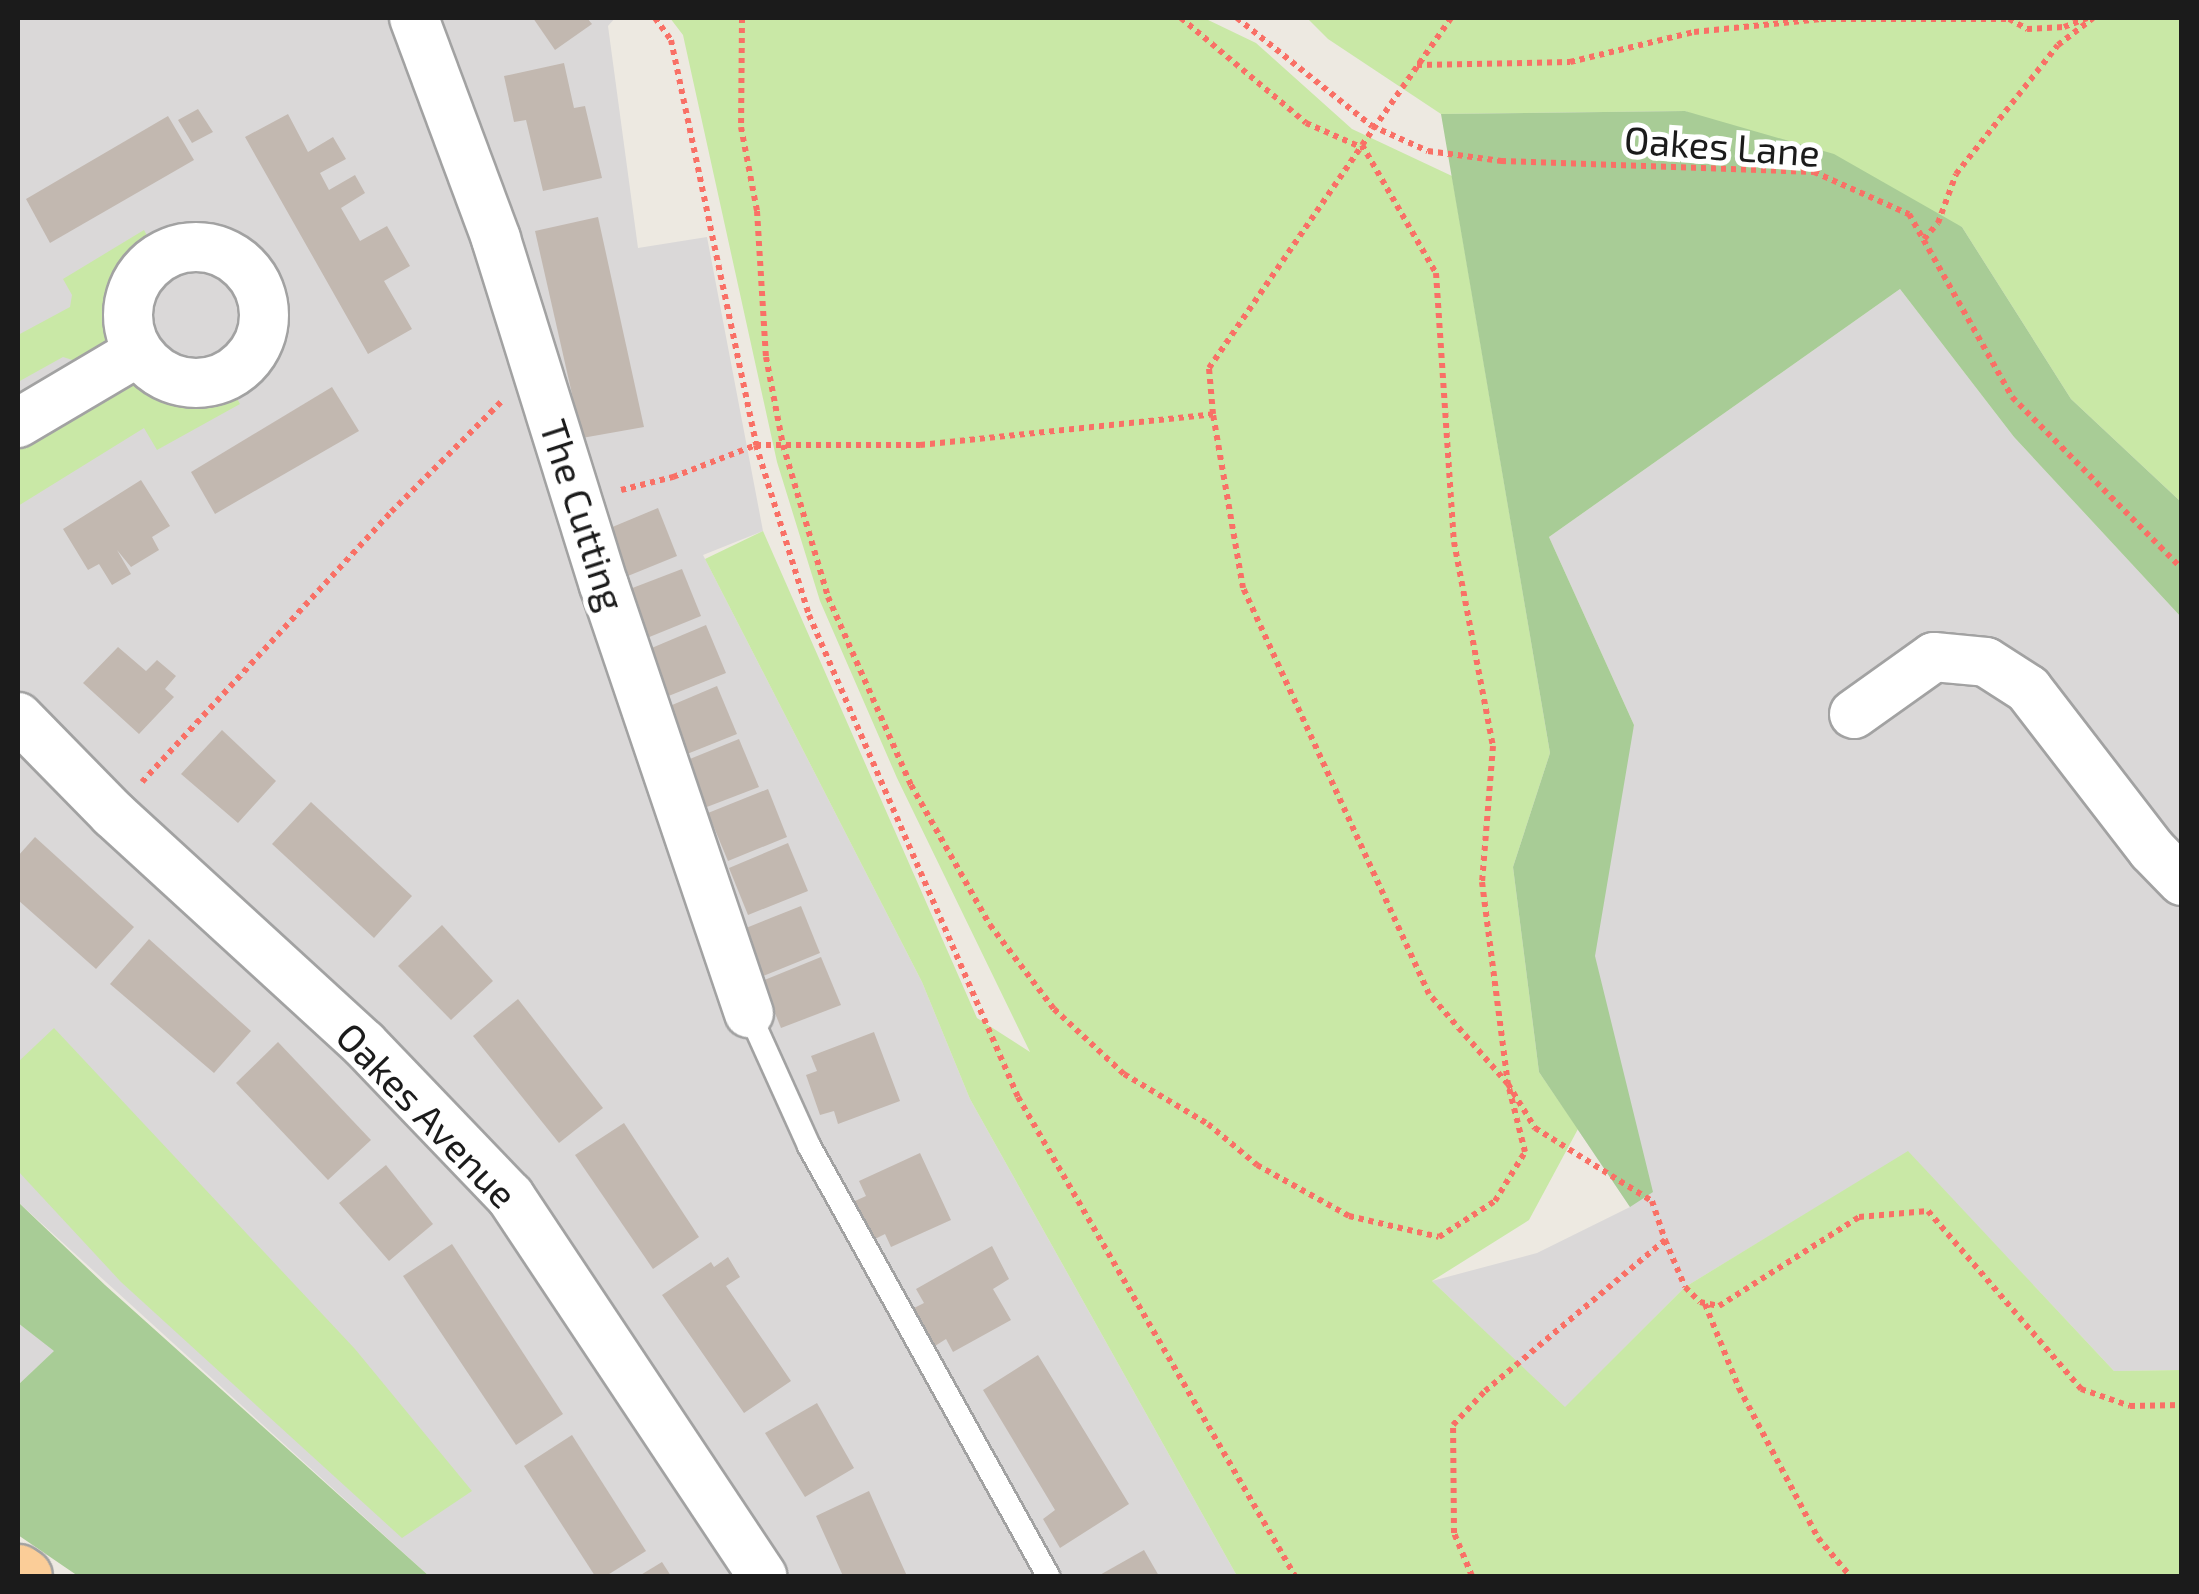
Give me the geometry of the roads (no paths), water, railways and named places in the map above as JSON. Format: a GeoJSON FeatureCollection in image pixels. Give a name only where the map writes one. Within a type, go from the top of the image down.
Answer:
{"type":"FeatureCollection","features":[{"type":"Feature","properties":{"kind":"main road"},"geometry":{"type":"LineString","coordinates":[[18,1572],[24,1576]]}},
{"type":"Feature","properties":{"kind":"street","name":"The Cutting"},"geometry":{"type":"LineString","coordinates":[[414,18],[454,118],[750,1014]]}},
{"type":"Feature","properties":{"kind":"street"},"geometry":{"type":"LineString","coordinates":[[18,423],[138,352]]}},
{"type":"Feature","properties":{"kind":"street"},"geometry":{"type":"LineString","coordinates":[[1854,714],[1934,657],[1986,662],[2028,689],[2152,850],[2182,881]]}},
{"type":"Feature","properties":{"kind":"street","name":"Oakes Avenue"},"geometry":{"type":"LineString","coordinates":[[18,717],[113,814],[364,1044],[510,1196],[762,1576]]}},
{"type":"Feature","properties":{"kind":"lane"},"geometry":{"type":"LineString","coordinates":[[750,1014],[809,1146],[1048,1576]]}}]}
